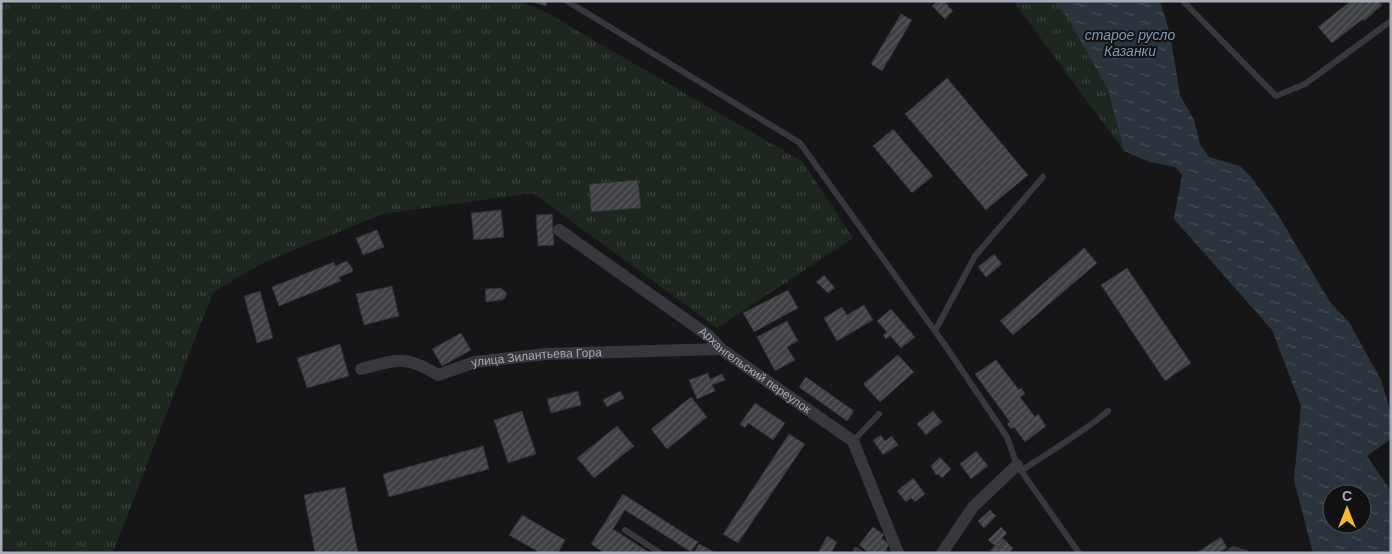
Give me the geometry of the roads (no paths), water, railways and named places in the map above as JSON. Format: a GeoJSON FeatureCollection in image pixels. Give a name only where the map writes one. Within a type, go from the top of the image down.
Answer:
{"type":"FeatureCollection","features":[{"type":"Feature","properties":{"kind":"street","name":"Архангельский переулок"},"geometry":{"type":"LineString","coordinates":[[559,230],[709,336],[721,349],[853,441]]}},
{"type":"Feature","properties":{"kind":"street","name":"улица Зилантьева Гора"},"geometry":{"type":"LineString","coordinates":[[361,369],[402,359],[421,364],[438,375],[475,362],[546,354],[721,349]]}},
{"type":"Feature","properties":{"kind":"street"},"geometry":{"type":"LineString","coordinates":[[853,441],[898,553]]}},
{"type":"Feature","properties":{"kind":"street"},"geometry":{"type":"LineString","coordinates":[[942,553],[973,507],[1019,468]]}},
{"type":"Feature","properties":{"kind":"lane"},"geometry":{"type":"LineString","coordinates":[[567,1],[800,143],[935,331],[1007,437],[1019,468],[1079,553]]}},
{"type":"Feature","properties":{"kind":"lane"},"geometry":{"type":"LineString","coordinates":[[1183,1],[1276,96],[1305,84],[1391,21]]}},
{"type":"Feature","properties":{"kind":"lane"},"geometry":{"type":"LineString","coordinates":[[935,331],[975,256],[1043,177]]}},
{"type":"Feature","properties":{"kind":"lane"},"geometry":{"type":"LineString","coordinates":[[1019,468],[1087,429],[1108,412]]}},
{"type":"Feature","properties":{"kind":"lane"},"geometry":{"type":"LineString","coordinates":[[853,441],[879,414]]}},
{"type":"Feature","properties":{"kind":"lane"},"geometry":{"type":"LineString","coordinates":[[625,530],[660,553]]}},
{"type":"Feature","properties":{"kind":"lane"},"geometry":{"type":"LineString","coordinates":[[1228,553],[1234,549],[1246,553]]}},
{"type":"Feature","properties":{"kind":"water","name":"старое русло Казанки"},"geometry":{"type":"Polygon","coordinates":[[[1054,1],[1160,1],[1170,34],[1180,95],[1194,120],[1200,144],[1209,157],[1240,166],[1251,177],[1277,213],[1330,302],[1349,322],[1381,380],[1391,413],[1391,439],[1367,456],[1391,491],[1391,553],[1313,553],[1294,480],[1301,406],[1272,330],[1174,219],[1182,175],[1175,167],[1150,162],[1124,151],[1108,90],[1069,20],[1054,1]]]}}]}
